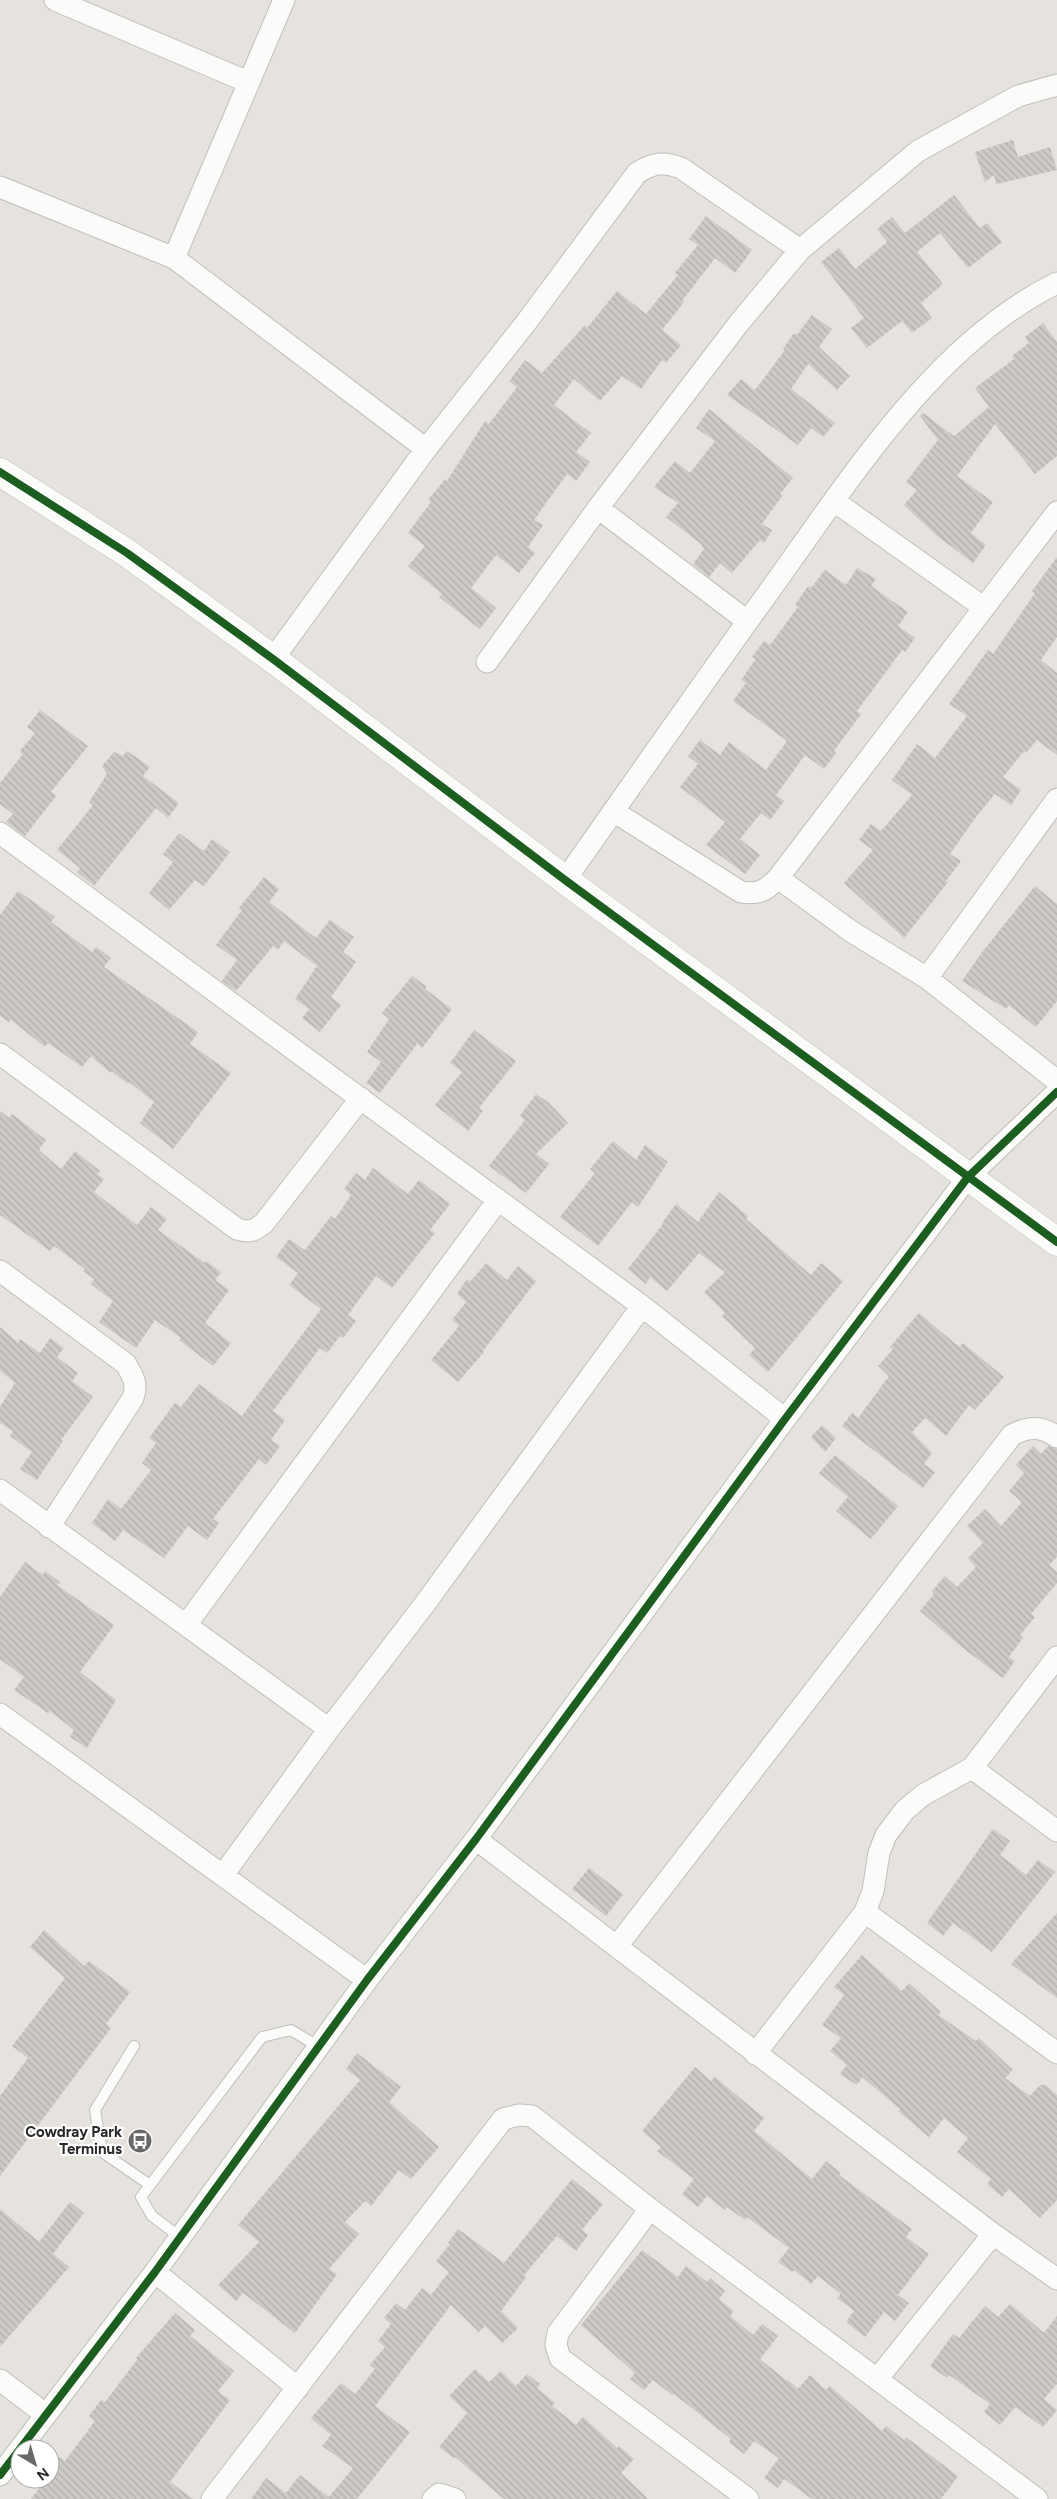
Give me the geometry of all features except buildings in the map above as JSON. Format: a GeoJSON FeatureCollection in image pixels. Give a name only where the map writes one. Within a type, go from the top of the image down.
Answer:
{"type":"FeatureCollection","features":[{"type":"Feature","properties":{"kind":"street"},"geometry":{"type":"LineString","coordinates":[[55,0],[248,82]]}},
{"type":"Feature","properties":{"kind":"street"},"geometry":{"type":"LineString","coordinates":[[174,258],[284,0]]}},
{"type":"Feature","properties":{"kind":"street"},"geometry":{"type":"LineString","coordinates":[[487,662],[598,508],[740,323],[800,250],[918,150],[1018,96],[1057,85]]}},
{"type":"Feature","properties":{"kind":"street"},"geometry":{"type":"LineString","coordinates":[[273,659],[426,449],[525,324],[637,173],[651,164],[667,162],[681,168],[800,250]]}},
{"type":"Feature","properties":{"kind":"street"},"geometry":{"type":"LineString","coordinates":[[0,187],[174,258],[426,449]]}},
{"type":"Feature","properties":{"kind":"street"},"geometry":{"type":"LineString","coordinates":[[565,880],[747,621],[901,413],[975,336],[1038,292],[1057,283]]}},
{"type":"Feature","properties":{"kind":"street"},"geometry":{"type":"LineString","coordinates":[[0,472],[127,553],[273,659],[565,880],[1057,1242]]}},
{"type":"Feature","properties":{"kind":"street"},"geometry":{"type":"LineString","coordinates":[[834,501],[983,607]]}},
{"type":"Feature","properties":{"kind":"street"},"geometry":{"type":"LineString","coordinates":[[598,508],[747,621]]}},
{"type":"Feature","properties":{"kind":"street"},"geometry":{"type":"LineString","coordinates":[[613,811],[741,892],[754,894],[764,891],[778,878],[1057,512]]}},
{"type":"Feature","properties":{"kind":"street"},"geometry":{"type":"LineString","coordinates":[[927,978],[1057,799]]}},
{"type":"Feature","properties":{"kind":"street"},"geometry":{"type":"LineString","coordinates":[[0,833],[642,1306],[785,1419]]}},
{"type":"Feature","properties":{"kind":"street"},"geometry":{"type":"LineString","coordinates":[[778,878],[852,932],[927,978],[1057,1081]]}},
{"type":"Feature","properties":{"kind":"street"},"geometry":{"type":"LineString","coordinates":[[0,1054],[237,1229],[248,1232],[255,1231],[264,1224],[361,1098]]}},
{"type":"Feature","properties":{"kind":"street"},"geometry":{"type":"LineString","coordinates":[[0,2475],[155,2272],[367,1980],[476,1839],[785,1419],[968,1177],[1057,1092]]}},
{"type":"Feature","properties":{"kind":"street"},"geometry":{"type":"LineString","coordinates":[[186,1625],[498,1200]]}},
{"type":"Feature","properties":{"kind":"street"},"geometry":{"type":"LineString","coordinates":[[0,1271],[126,1364],[136,1387],[133,1398],[49,1527]]}},
{"type":"Feature","properties":{"kind":"street"},"geometry":{"type":"LineString","coordinates":[[224,1875],[328,1729],[424,1605],[642,1306]]}},
{"type":"Feature","properties":{"kind":"street"},"geometry":{"type":"LineString","coordinates":[[617,1946],[1012,1435],[1033,1427],[1046,1430],[1057,1437]]}},
{"type":"Feature","properties":{"kind":"street"},"geometry":{"type":"LineString","coordinates":[[0,1490],[328,1729]]}},
{"type":"Feature","properties":{"kind":"street"},"geometry":{"type":"LineString","coordinates":[[755,2054],[865,1912],[873,1891],[879,1852],[886,1835],[906,1810],[923,1795],[972,1768],[1057,1656]]}},
{"type":"Feature","properties":{"kind":"street"},"geometry":{"type":"LineString","coordinates":[[0,1714],[367,1980]]}},
{"type":"Feature","properties":{"kind":"street"},"geometry":{"type":"LineString","coordinates":[[972,1768],[1057,1831]]}},
{"type":"Feature","properties":{"kind":"street"},"geometry":{"type":"LineString","coordinates":[[476,1839],[755,2054],[993,2234],[1057,2279]]}},
{"type":"Feature","properties":{"kind":"street"},"geometry":{"type":"LineString","coordinates":[[865,1912],[1057,2054]]}},
{"type":"Feature","properties":{"kind":"street"},"geometry":{"type":"LineString","coordinates":[[212,2499],[503,2119],[519,2115],[532,2116],[650,2209],[1037,2499]]}},
{"type":"Feature","properties":{"kind":"street"},"geometry":{"type":"LineString","coordinates":[[650,2209],[558,2333],[556,2345],[560,2358],[748,2499]]}},
{"type":"Feature","properties":{"kind":"street"},"geometry":{"type":"LineString","coordinates":[[878,2378],[993,2234]]}},
{"type":"Feature","properties":{"kind":"street"},"geometry":{"type":"LineString","coordinates":[[155,2272],[298,2388]]}},
{"type":"Feature","properties":{"kind":"street"},"geometry":{"type":"LineString","coordinates":[[0,2380],[45,2414]]}},
{"type":"Feature","properties":{"kind":"street"},"geometry":{"type":"LineString","coordinates":[[433,2499],[439,2494],[455,2499]]}},
{"type":"Feature","properties":{"kind":"lane"},"geometry":{"type":"LineString","coordinates":[[180,2237],[152,2216],[141,2197],[262,2038],[291,2030],[319,2046]]}},
{"type":"Feature","properties":{"kind":"lane"},"geometry":{"type":"LineString","coordinates":[[134,2046],[95,2110],[102,2152],[150,2185]]}},
{"type":"Feature","properties":{"kind":"cycle path"},"geometry":{"type":"LineString","coordinates":[[0,472],[127,553],[273,659],[565,880],[1057,1242]]}},
{"type":"Feature","properties":{"kind":"cycle path"},"geometry":{"type":"LineString","coordinates":[[0,2475],[155,2272],[367,1980],[476,1839],[785,1419],[968,1177],[1057,1092]]}},
{"type":"Feature","properties":{"kind":"place","name":"Cowdray Park Terminus"},"geometry":{"type":"Point","coordinates":[140,2141]}}]}
